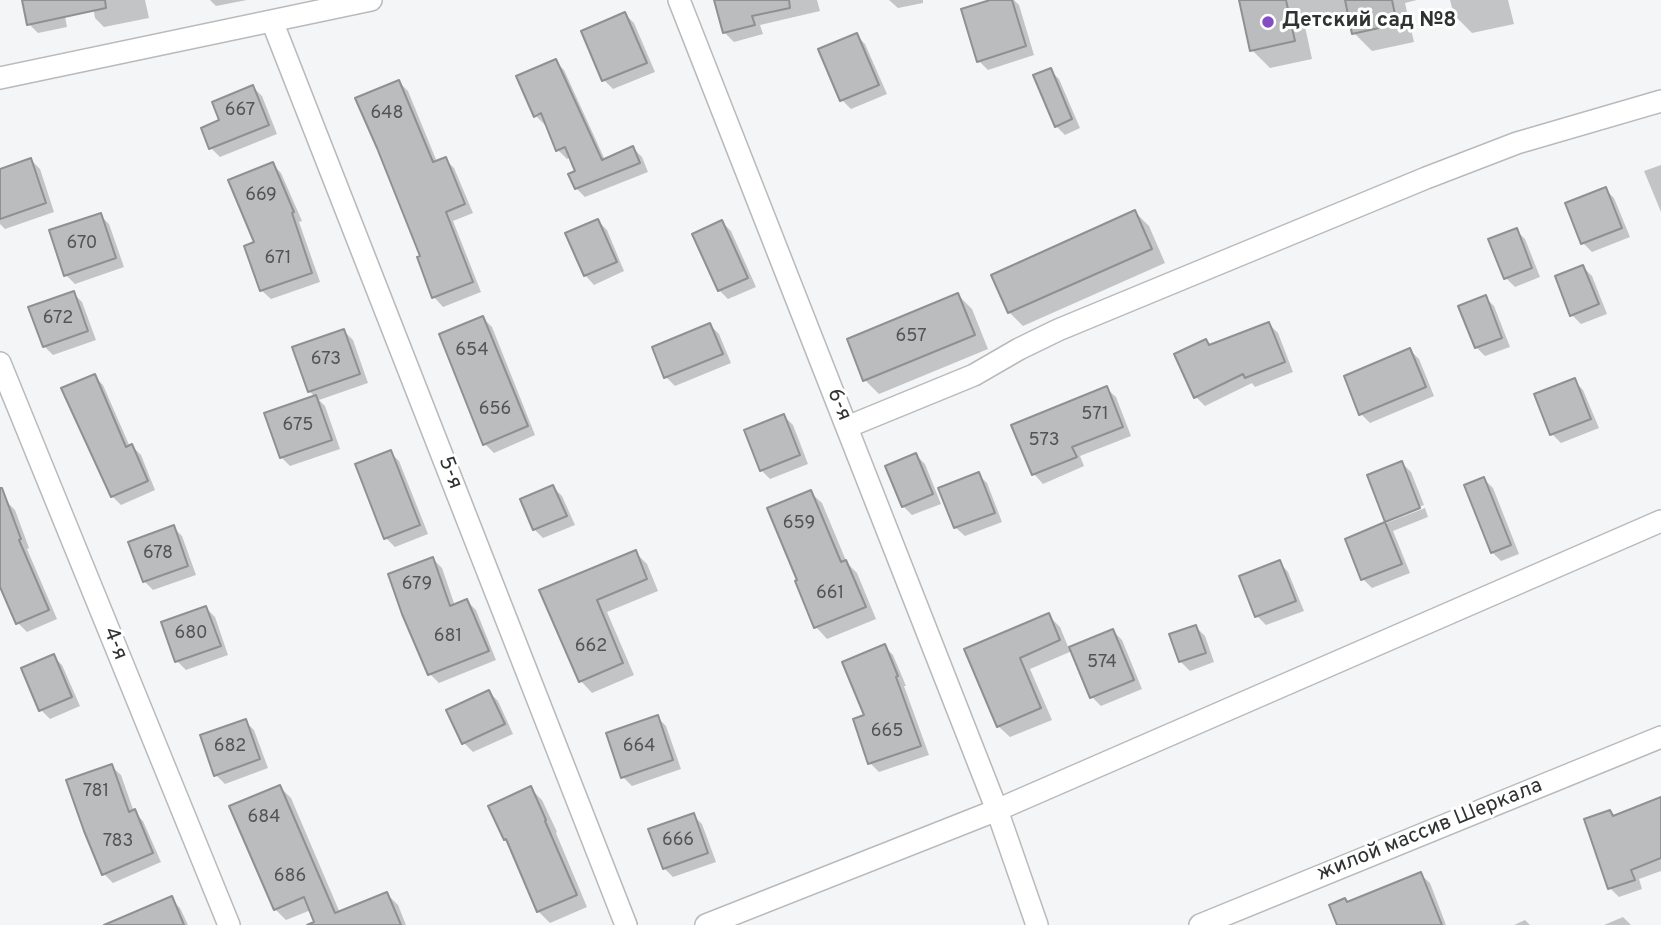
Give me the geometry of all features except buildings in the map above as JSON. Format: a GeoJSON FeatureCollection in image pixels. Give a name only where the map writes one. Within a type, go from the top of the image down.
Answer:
{"type":"FeatureCollection","features":[{"type":"Feature","properties":{"kind":"street"},"geometry":{"type":"LineString","coordinates":[[0,78],[371,0]]}},
{"type":"Feature","properties":{"kind":"street","name":"6-я"},"geometry":{"type":"LineString","coordinates":[[679,0],[997,810],[1037,925]]}},
{"type":"Feature","properties":{"kind":"street","name":"5-я"},"geometry":{"type":"LineString","coordinates":[[272,21],[625,925]]}},
{"type":"Feature","properties":{"kind":"street"},"geometry":{"type":"LineString","coordinates":[[847,427],[974,375],[1058,330],[1426,178],[1517,143],[1661,102]]}},
{"type":"Feature","properties":{"kind":"street","name":"4-я"},"geometry":{"type":"LineString","coordinates":[[0,363],[229,925]]}},
{"type":"Feature","properties":{"kind":"street"},"geometry":{"type":"LineString","coordinates":[[706,925],[997,810],[1661,521]]}},
{"type":"Feature","properties":{"kind":"street","name":"жилой массив Шеркала"},"geometry":{"type":"LineString","coordinates":[[1200,925],[1661,737]]}},
{"type":"Feature","properties":{"kind":"place","name":"Детский сад №8"},"geometry":{"type":"Point","coordinates":[1268,22]}}]}
